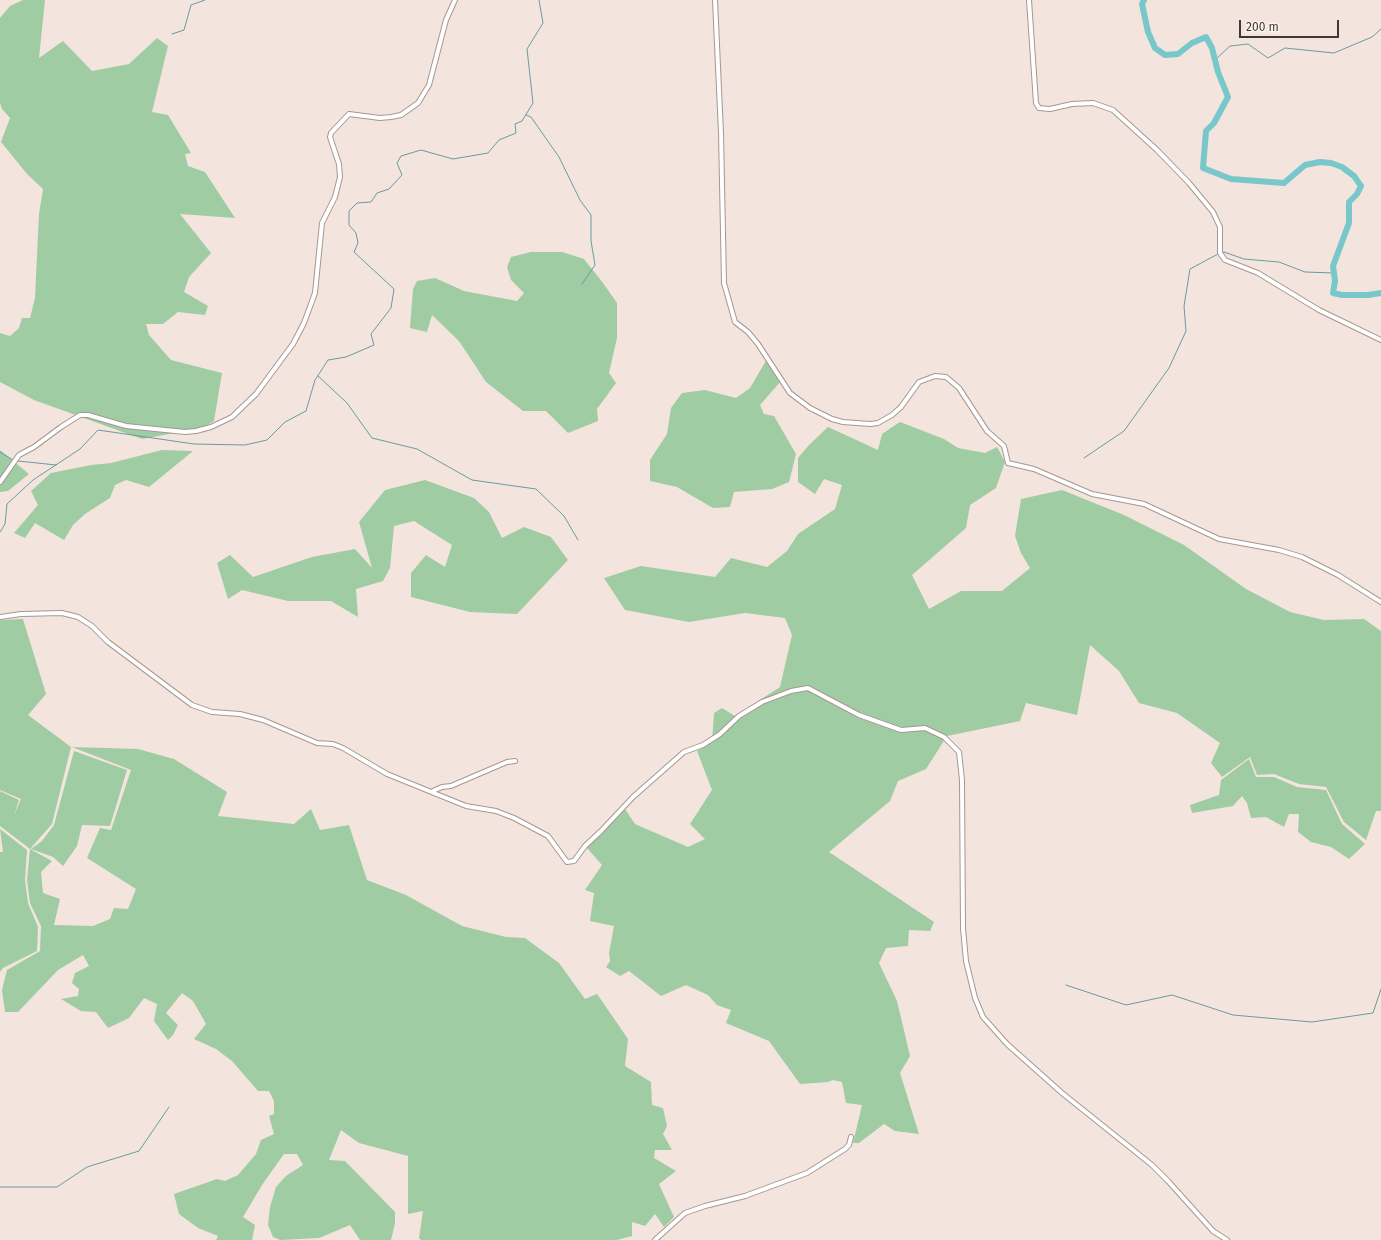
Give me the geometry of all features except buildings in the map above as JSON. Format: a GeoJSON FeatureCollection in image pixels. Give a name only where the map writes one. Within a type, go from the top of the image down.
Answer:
{"type":"FeatureCollection","features":[{"type":"Feature","properties":{"kind":"street"},"geometry":{"type":"LineString","coordinates":[[0,482],[19,455],[34,447],[77,416],[88,415],[126,426],[185,432],[196,431],[211,427],[232,417],[256,394],[293,344],[304,323],[315,293],[322,223],[335,197],[340,177],[339,164],[330,137],[331,133],[349,114],[380,118],[391,117],[401,115],[418,103],[429,85],[446,20],[455,0]]}},
{"type":"Feature","properties":{"kind":"street"},"geometry":{"type":"LineString","coordinates":[[715,0],[721,133],[724,283],[735,322],[748,332],[758,344],[790,393],[810,408],[832,419],[843,422],[870,424],[892,415],[901,407],[919,382],[935,376],[946,377],[959,388],[987,431],[1004,446],[1008,463],[1034,469],[1092,494],[1144,504],[1198,531],[1219,539],[1279,550],[1302,557],[1344,579],[1381,602]]}},
{"type":"Feature","properties":{"kind":"street"},"geometry":{"type":"LineString","coordinates":[[1029,0],[1036,103],[1039,108],[1050,110],[1082,103],[1099,105],[1113,110],[1157,150],[1189,183],[1213,212],[1220,227],[1220,253],[1225,260],[1258,273],[1319,310],[1381,340]]}},
{"type":"Feature","properties":{"kind":"street"},"geometry":{"type":"LineString","coordinates":[[0,617],[22,614],[62,613],[78,617],[92,626],[108,642],[192,706],[212,712],[240,714],[263,720],[317,744],[333,744],[387,774],[466,806],[496,810],[532,826],[548,836],[567,862],[574,861],[585,846],[633,797],[684,752],[702,745],[720,734],[739,716],[762,702],[791,691],[808,688],[831,701],[873,720],[901,730],[925,728],[944,737],[958,752],[962,787],[963,928],[966,961],[975,998],[983,1017],[1007,1044],[1062,1093],[1152,1165],[1213,1232],[1227,1240]]}},
{"type":"Feature","properties":{"kind":"street"},"geometry":{"type":"LineString","coordinates":[[433,792],[442,787],[451,786],[507,762],[515,761]]}},
{"type":"Feature","properties":{"kind":"street"},"geometry":{"type":"LineString","coordinates":[[655,1240],[685,1213],[705,1206],[745,1196],[807,1173],[845,1149],[849,1145],[850,1138]]}},
{"type":"Feature","properties":{"kind":"green space"},"geometry":{"type":"Polygon","coordinates":[[[23,0],[45,0],[39,58],[63,41],[92,71],[129,64],[157,38],[168,46],[152,112],[168,115],[191,153],[185,154],[188,166],[205,172],[235,218],[180,214],[211,253],[189,277],[184,292],[208,306],[205,315],[178,312],[163,324],[146,324],[149,335],[171,360],[222,373],[214,421],[202,428],[142,439],[34,400],[0,382],[0,333],[10,336],[19,328],[22,318],[30,318],[35,298],[39,214],[43,189],[27,174],[1,142],[10,118],[2,109],[0,103],[0,18],[10,6],[23,0]]]}},
{"type":"Feature","properties":{"kind":"green space"},"geometry":{"type":"Polygon","coordinates":[[[531,252],[562,252],[584,259],[617,303],[617,338],[609,373],[616,383],[597,409],[598,421],[568,433],[546,411],[523,411],[486,382],[459,341],[432,315],[427,332],[410,328],[413,289],[417,281],[435,278],[464,291],[517,301],[524,293],[511,280],[507,267],[511,257],[531,252]]]}},
{"type":"Feature","properties":{"kind":"green space"},"geometry":{"type":"Polygon","coordinates":[[[767,359],[781,381],[760,405],[764,414],[774,416],[796,454],[789,482],[772,489],[734,492],[730,507],[713,508],[677,487],[650,481],[650,460],[667,434],[671,408],[682,393],[705,390],[736,398],[750,388],[767,359]]]}},
{"type":"Feature","properties":{"kind":"green space"},"geometry":{"type":"Polygon","coordinates":[[[900,422],[944,439],[958,448],[985,453],[997,447],[1005,462],[996,488],[970,505],[966,528],[912,575],[929,609],[961,591],[1002,591],[1030,568],[1021,553],[1015,536],[1021,499],[1062,490],[1124,515],[1184,545],[1246,589],[1290,612],[1324,620],[1364,619],[1381,631],[1381,811],[1376,811],[1366,840],[1344,822],[1326,787],[1299,784],[1274,774],[1257,775],[1250,757],[1222,777],[1211,763],[1220,743],[1177,713],[1139,703],[1119,671],[1090,645],[1077,715],[1026,703],[1020,721],[947,736],[926,769],[898,781],[890,801],[829,852],[934,922],[930,931],[909,930],[908,946],[886,948],[879,963],[897,1001],[910,1056],[900,1073],[919,1134],[895,1131],[884,1124],[859,1143],[853,1143],[862,1105],[846,1103],[842,1082],[833,1080],[828,1082],[800,1084],[769,1041],[726,1023],[731,1010],[717,1005],[708,995],[686,985],[661,996],[629,971],[620,976],[606,967],[610,961],[609,953],[614,926],[590,921],[594,893],[585,890],[602,865],[587,848],[625,809],[635,824],[688,847],[705,839],[690,824],[712,790],[697,751],[712,742],[714,713],[722,708],[735,716],[780,687],[792,635],[785,618],[745,613],[689,622],[625,610],[604,578],[641,566],[715,577],[731,558],[767,567],[787,551],[798,534],[835,509],[842,485],[824,479],[815,494],[798,482],[798,458],[809,445],[828,427],[878,450],[882,434],[900,422]]]}},
{"type":"Feature","properties":{"kind":"green space"},"geometry":{"type":"Polygon","coordinates":[[[0,450],[29,474],[8,491],[0,492],[0,450]]]}},
{"type":"Feature","properties":{"kind":"green space"},"geometry":{"type":"Polygon","coordinates":[[[162,450],[193,451],[149,487],[126,480],[115,485],[110,498],[85,514],[73,525],[64,540],[35,523],[25,538],[14,533],[38,505],[31,491],[51,473],[91,465],[111,463],[162,450]]]}},
{"type":"Feature","properties":{"kind":"green space"},"geometry":{"type":"Polygon","coordinates":[[[425,480],[474,498],[489,512],[502,538],[524,527],[551,537],[568,560],[517,614],[470,612],[411,597],[411,573],[426,555],[445,567],[452,545],[414,521],[394,526],[390,568],[383,581],[356,589],[358,617],[331,601],[288,601],[242,590],[228,599],[217,563],[230,555],[253,577],[312,557],[355,549],[372,568],[359,522],[385,490],[425,480]]]}},
{"type":"Feature","properties":{"kind":"green space"},"geometry":{"type":"Polygon","coordinates":[[[23,619],[46,694],[28,715],[71,747],[52,824],[30,849],[0,826],[0,791],[19,800],[14,815],[21,799],[0,790],[0,620],[23,619]]]}},
{"type":"Feature","properties":{"kind":"green space"},"geometry":{"type":"Polygon","coordinates":[[[72,747],[138,749],[174,759],[227,792],[218,816],[294,824],[311,809],[320,830],[349,825],[367,880],[406,895],[462,926],[506,937],[525,938],[559,963],[585,999],[597,994],[628,1039],[625,1066],[651,1082],[652,1105],[663,1108],[667,1126],[663,1134],[672,1150],[655,1150],[654,1158],[676,1171],[659,1184],[674,1217],[664,1227],[655,1214],[645,1226],[632,1222],[632,1236],[617,1240],[421,1240],[419,1238],[423,1211],[408,1214],[408,1156],[359,1143],[341,1130],[329,1160],[345,1161],[395,1212],[395,1223],[391,1240],[360,1240],[350,1225],[319,1238],[280,1240],[273,1237],[268,1225],[270,1207],[276,1187],[286,1176],[303,1165],[297,1154],[284,1154],[262,1185],[243,1217],[255,1225],[252,1240],[216,1240],[218,1236],[198,1228],[179,1214],[174,1194],[217,1179],[225,1181],[238,1175],[256,1154],[261,1140],[274,1134],[269,1116],[274,1114],[274,1101],[269,1091],[258,1091],[232,1061],[216,1049],[194,1039],[206,1024],[193,1001],[182,993],[166,1013],[178,1025],[173,1035],[168,1040],[154,1021],[157,1004],[144,998],[129,1018],[108,1028],[96,1012],[81,1011],[61,999],[78,996],[79,989],[72,983],[75,973],[89,966],[83,955],[58,970],[18,1012],[5,1012],[2,990],[7,970],[40,951],[41,926],[30,903],[27,880],[30,849],[52,861],[41,872],[43,893],[60,899],[54,925],[93,926],[110,919],[114,908],[128,909],[136,889],[87,858],[100,828],[111,830],[131,770],[72,747]]]}},
{"type":"Feature","properties":{"kind":"green space"},"geometry":{"type":"Polygon","coordinates":[[[74,751],[127,770],[110,826],[82,825],[77,846],[63,866],[53,857],[31,849],[42,841],[54,825],[74,751]]]}},
{"type":"Feature","properties":{"kind":"green space"},"geometry":{"type":"Polygon","coordinates":[[[1249,759],[1256,777],[1274,777],[1297,787],[1326,790],[1342,824],[1365,844],[1349,859],[1331,847],[1311,842],[1298,832],[1299,814],[1289,814],[1284,827],[1266,817],[1251,818],[1247,803],[1242,796],[1233,806],[1192,813],[1190,805],[1219,795],[1221,780],[1249,759]]]}},
{"type":"Feature","properties":{"kind":"green space"},"geometry":{"type":"Polygon","coordinates":[[[0,829],[27,850],[25,880],[28,903],[38,927],[37,951],[3,968],[0,972],[0,852],[3,852],[0,829]]]}},
{"type":"Feature","properties":{"kind":"waterway"},"geometry":{"type":"LineString","coordinates":[[172,34],[184,30],[191,5],[205,0]]}},
{"type":"Feature","properties":{"kind":"waterway"},"geometry":{"type":"LineString","coordinates":[[0,532],[5,524],[7,504],[33,480],[80,449],[98,430],[194,444],[245,445],[267,440],[285,422],[306,411],[315,380],[328,360],[346,357],[374,345],[371,334],[391,308],[394,289],[354,252],[358,243],[356,233],[349,225],[349,211],[357,203],[371,202],[377,193],[389,189],[402,175],[397,163],[401,156],[421,150],[453,159],[488,153],[499,140],[516,133],[515,124],[522,121],[533,103],[527,49],[543,23],[539,0]]}},
{"type":"Feature","properties":{"kind":"waterway"},"geometry":{"type":"LineString","coordinates":[[1144,0],[1142,4],[1148,32],[1155,48],[1165,55],[1178,54],[1192,43],[1206,37],[1212,48],[1218,72],[1228,97],[1214,123],[1206,131],[1203,168],[1231,179],[1284,183],[1305,165],[1320,162],[1331,163],[1342,167],[1354,176],[1361,186],[1357,194],[1349,202],[1349,223],[1333,266],[1335,281],[1333,293],[1342,295],[1368,295],[1381,293]]}},
{"type":"Feature","properties":{"kind":"waterway"},"geometry":{"type":"LineString","coordinates":[[1215,60],[1230,46],[1248,44],[1268,58],[1285,48],[1334,53],[1372,37],[1381,29]]}},
{"type":"Feature","properties":{"kind":"waterway"},"geometry":{"type":"LineString","coordinates":[[526,115],[531,117],[559,157],[580,200],[591,215],[591,241],[595,265],[582,284]]}},
{"type":"Feature","properties":{"kind":"waterway"},"geometry":{"type":"LineString","coordinates":[[1221,253],[1224,252],[1244,259],[1279,262],[1305,272],[1334,273]]}},
{"type":"Feature","properties":{"kind":"waterway"},"geometry":{"type":"LineString","coordinates":[[1084,458],[1124,431],[1169,368],[1186,331],[1184,306],[1190,269],[1218,254]]}},
{"type":"Feature","properties":{"kind":"waterway"},"geometry":{"type":"LineString","coordinates":[[318,376],[347,403],[372,438],[417,449],[472,480],[536,489],[564,516],[578,540]]}},
{"type":"Feature","properties":{"kind":"waterway"},"geometry":{"type":"LineString","coordinates":[[0,452],[13,460]]}},
{"type":"Feature","properties":{"kind":"waterway"},"geometry":{"type":"LineString","coordinates":[[18,461],[56,465]]}},
{"type":"Feature","properties":{"kind":"waterway"},"geometry":{"type":"LineString","coordinates":[[1066,985],[1126,1005],[1172,995],[1233,1015],[1312,1022],[1373,1013],[1381,989]]}},
{"type":"Feature","properties":{"kind":"waterway"},"geometry":{"type":"LineString","coordinates":[[0,1187],[57,1187],[87,1167],[139,1151],[169,1107]]}}]}
